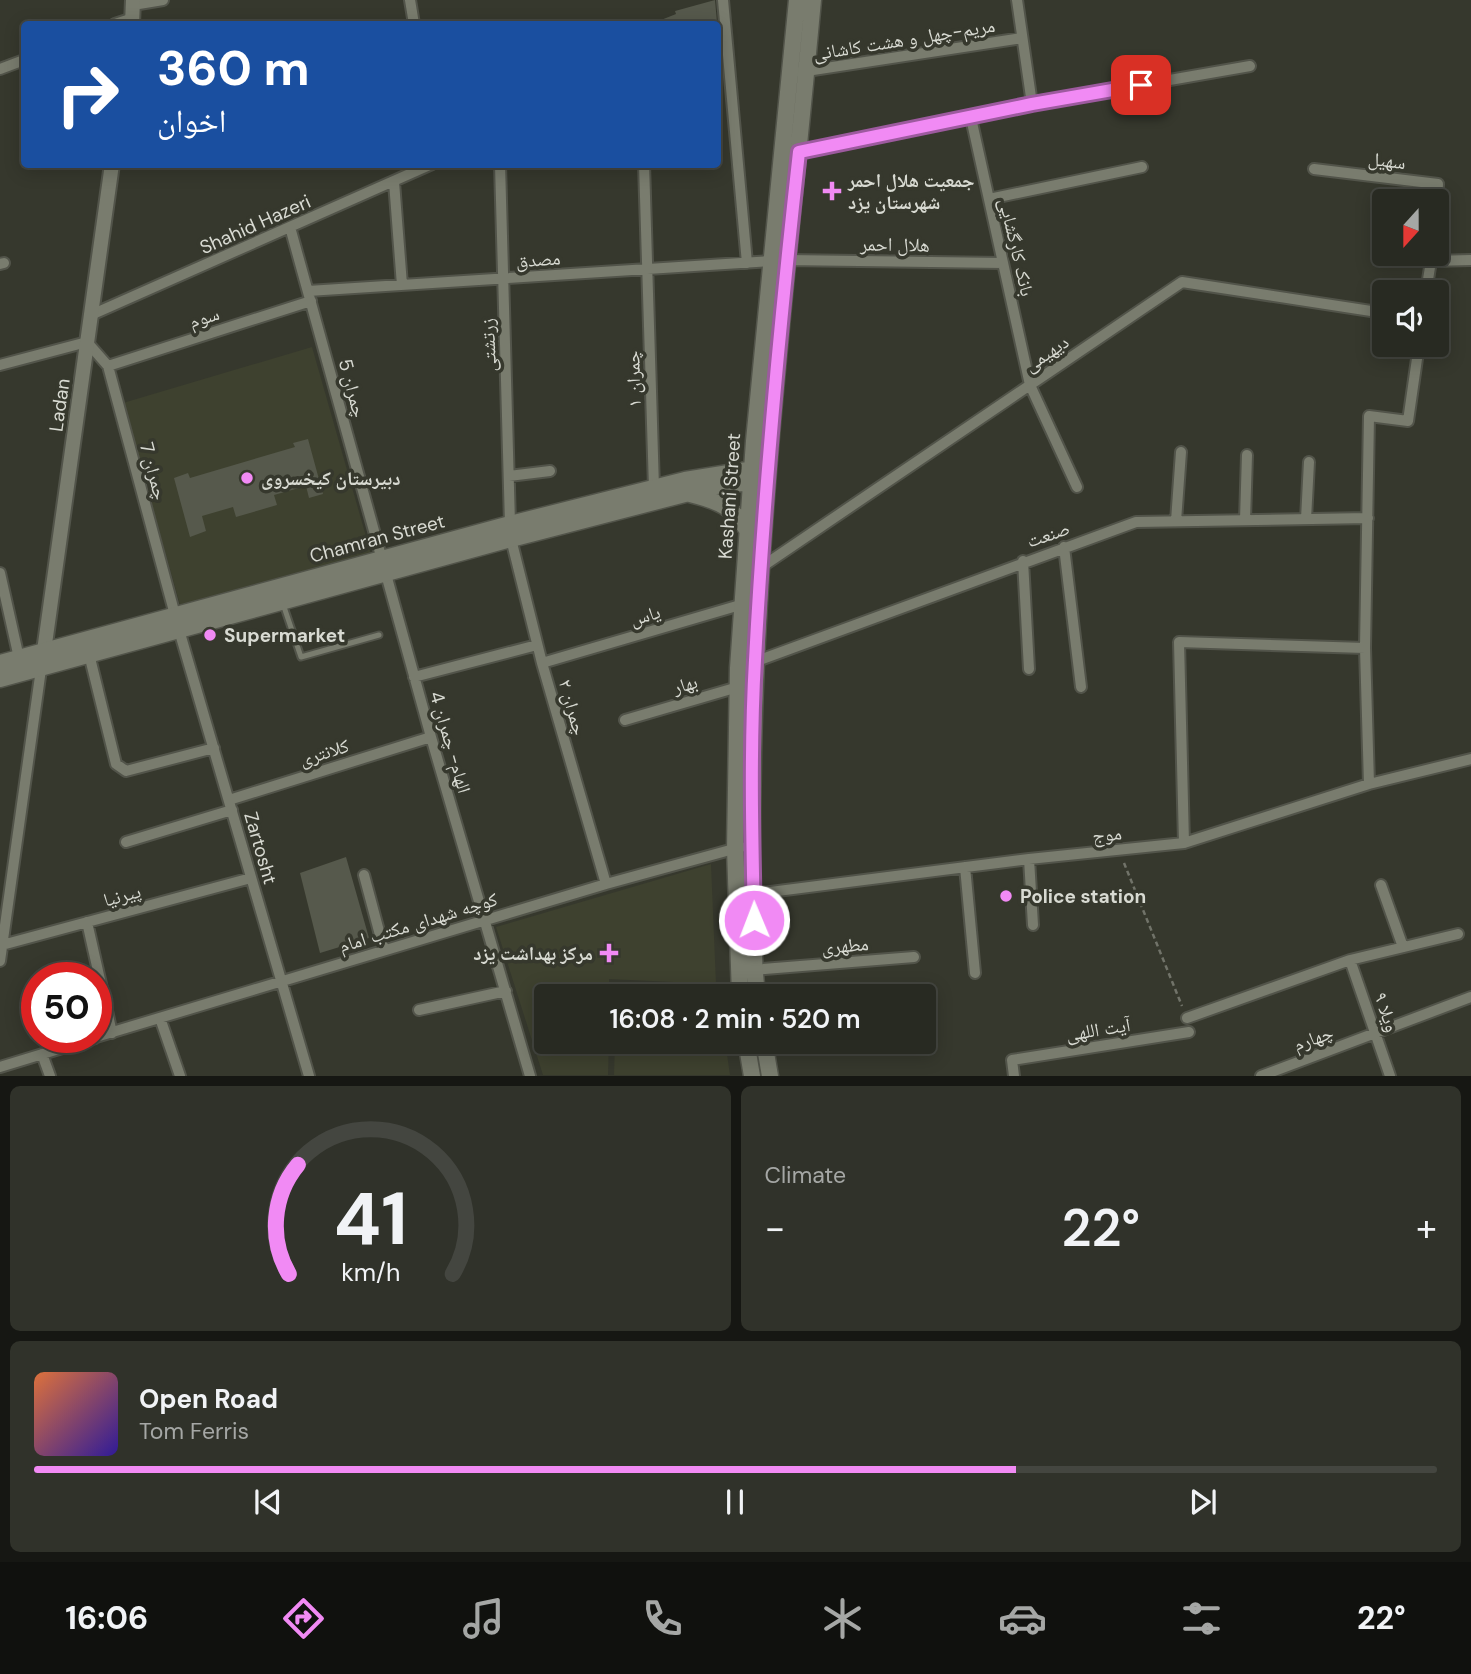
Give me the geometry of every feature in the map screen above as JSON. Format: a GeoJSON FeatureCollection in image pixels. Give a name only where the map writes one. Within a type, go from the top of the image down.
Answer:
{"type":"FeatureCollection","features":[{"type":"Feature","properties":{"kind":"main road","name":"Kashani Street"},"geometry":{"type":"LineString","coordinates":[[756,984],[752,844],[754,685],[768,473],[799,152],[797,0]]}},
{"type":"Feature","properties":{"kind":"main road","name":"Kashani Street"},"geometry":{"type":"LineString","coordinates":[[739,984],[735,849],[738,668],[751,476],[780,156],[813,0]]}},
{"type":"Feature","properties":{"kind":"main road"},"geometry":{"type":"LineString","coordinates":[[723,472],[738,461],[754,441]]}},
{"type":"Feature","properties":{"kind":"main road","name":"Chamran Street"},"geometry":{"type":"LineString","coordinates":[[0,679],[43,659],[510,531],[654,488],[723,472],[751,476]]}},
{"type":"Feature","properties":{"kind":"main road","name":"Chamran Street"},"geometry":{"type":"LineString","coordinates":[[510,531],[768,473]]}},
{"type":"Feature","properties":{"kind":"main road"},"geometry":{"type":"LineString","coordinates":[[688,493],[718,502],[740,518],[749,533]]}},
{"type":"Feature","properties":{"kind":"main road","name":"Chamran Street"},"geometry":{"type":"LineString","coordinates":[[0,663],[19,658],[43,659],[89,654],[177,622],[282,601],[384,566]]}},
{"type":"Feature","properties":{"kind":"main road"},"geometry":{"type":"LineString","coordinates":[[748,1054],[752,1076]]}},
{"type":"Feature","properties":{"kind":"main road"},"geometry":{"type":"LineString","coordinates":[[766,1054],[770,1076]]}},
{"type":"Feature","properties":{"kind":"street"},"geometry":{"type":"LineString","coordinates":[[133,12],[163,0]]}},
{"type":"Feature","properties":{"kind":"street"},"geometry":{"type":"LineString","coordinates":[[410,0],[414,21]]}},
{"type":"Feature","properties":{"kind":"street"},"geometry":{"type":"LineString","coordinates":[[723,0],[722,36],[747,263]]}},
{"type":"Feature","properties":{"kind":"street"},"geometry":{"type":"LineString","coordinates":[[1017,0],[1032,104]]}},
{"type":"Feature","properties":{"kind":"street","name":"مریم-چهل و هشت کاشانی"},"geometry":{"type":"LineString","coordinates":[[798,72],[1022,38]]}},
{"type":"Feature","properties":{"kind":"street"},"geometry":{"type":"LineString","coordinates":[[0,69],[21,61]]}},
{"type":"Feature","properties":{"kind":"street"},"geometry":{"type":"LineString","coordinates":[[780,156],[1032,104],[1250,66]]}},
{"type":"Feature","properties":{"kind":"street","name":"بانک کارگشایی"},"geometry":{"type":"LineString","coordinates":[[971,118],[1030,385],[1077,487]]}},
{"type":"Feature","properties":{"kind":"street"},"geometry":{"type":"LineString","coordinates":[[989,199],[1142,166]]}},
{"type":"Feature","properties":{"kind":"street","name":"Ladan"},"geometry":{"type":"LineString","coordinates":[[43,659],[111,168]]}},
{"type":"Feature","properties":{"kind":"street","name":"Shahid Hazeri"},"geometry":{"type":"LineString","coordinates":[[91,315],[424,168]]}},
{"type":"Feature","properties":{"kind":"street","name":"زرتشتی"},"geometry":{"type":"LineString","coordinates":[[500,168],[510,531]]}},
{"type":"Feature","properties":{"kind":"street"},"geometry":{"type":"LineString","coordinates":[[644,168],[647,269]]}},
{"type":"Feature","properties":{"kind":"street","name":"سهیل"},"geometry":{"type":"LineString","coordinates":[[1314,169],[1438,184],[1438,189]]}},
{"type":"Feature","properties":{"kind":"street"},"geometry":{"type":"LineString","coordinates":[[394,182],[401,285]]}},
{"type":"Feature","properties":{"kind":"street","name":"چمران 5"},"geometry":{"type":"LineString","coordinates":[[290,227],[384,566]]}},
{"type":"Feature","properties":{"kind":"street"},"geometry":{"type":"LineString","coordinates":[[1449,258],[1471,260]]}},
{"type":"Feature","properties":{"kind":"street","name":"مصدق"},"geometry":{"type":"LineString","coordinates":[[309,296],[401,285],[770,261]]}},
{"type":"Feature","properties":{"kind":"street","name":"هلال احمر"},"geometry":{"type":"LineString","coordinates":[[770,261],[1003,263]]}},
{"type":"Feature","properties":{"kind":"street","name":"چمران ۱"},"geometry":{"type":"LineString","coordinates":[[647,269],[654,488]]}},
{"type":"Feature","properties":{"kind":"street","name":"دیهیمی"},"geometry":{"type":"LineString","coordinates":[[744,574],[761,568],[1182,282],[1372,311]]}},
{"type":"Feature","properties":{"kind":"street","name":"سوم"},"geometry":{"type":"LineString","coordinates":[[108,366],[309,296]]}},
{"type":"Feature","properties":{"kind":"street"},"geometry":{"type":"LineString","coordinates":[[0,365],[88,342]]}},
{"type":"Feature","properties":{"kind":"street","name":"چمران 7"},"geometry":{"type":"LineString","coordinates":[[88,342],[108,366],[177,622]]}},
{"type":"Feature","properties":{"kind":"street"},"geometry":{"type":"LineString","coordinates":[[1369,784],[1365,648],[1369,416],[1408,421],[1417,357]]}},
{"type":"Feature","properties":{"kind":"street"},"geometry":{"type":"LineString","coordinates":[[1176,521],[1181,452]]}},
{"type":"Feature","properties":{"kind":"street"},"geometry":{"type":"LineString","coordinates":[[1245,520],[1247,455]]}},
{"type":"Feature","properties":{"kind":"street"},"geometry":{"type":"LineString","coordinates":[[1306,519],[1309,462]]}},
{"type":"Feature","properties":{"kind":"street"},"geometry":{"type":"LineString","coordinates":[[509,476],[550,471]]}},
{"type":"Feature","properties":{"kind":"street","name":"صنعت"},"geometry":{"type":"LineString","coordinates":[[738,668],[1023,561],[1136,522],[1368,518]]}},
{"type":"Feature","properties":{"kind":"street","name":"چمران ۲"},"geometry":{"type":"LineString","coordinates":[[510,531],[537,645],[606,884]]}},
{"type":"Feature","properties":{"kind":"street"},"geometry":{"type":"LineString","coordinates":[[1064,547],[1081,687]]}},
{"type":"Feature","properties":{"kind":"street"},"geometry":{"type":"LineString","coordinates":[[1023,561],[1029,669]]}},
{"type":"Feature","properties":{"kind":"street","name":"الهام- چمران 4"},"geometry":{"type":"LineString","coordinates":[[384,566],[430,737],[530,1076]]}},
{"type":"Feature","properties":{"kind":"street"},"geometry":{"type":"LineString","coordinates":[[0,573],[19,658]]}},
{"type":"Feature","properties":{"kind":"street","name":"یاس"},"geometry":{"type":"LineString","coordinates":[[542,663],[759,599]]}},
{"type":"Feature","properties":{"kind":"street","name":"Zartosht"},"geometry":{"type":"LineString","coordinates":[[177,622],[309,1076]]}},
{"type":"Feature","properties":{"kind":"street"},"geometry":{"type":"LineString","coordinates":[[1184,844],[1179,642],[1365,648]]}},
{"type":"Feature","properties":{"kind":"street"},"geometry":{"type":"LineString","coordinates":[[414,677],[537,645]]}},
{"type":"Feature","properties":{"kind":"street"},"geometry":{"type":"LineString","coordinates":[[89,654],[116,764],[126,771],[214,748]]}},
{"type":"Feature","properties":{"kind":"street"},"geometry":{"type":"LineString","coordinates":[[0,961],[3,916],[43,659]]}},
{"type":"Feature","properties":{"kind":"street","name":"بهار"},"geometry":{"type":"LineString","coordinates":[[625,720],[738,687],[754,685]]}},
{"type":"Feature","properties":{"kind":"street","name":"کلانتری"},"geometry":{"type":"LineString","coordinates":[[126,842],[430,737]]}},
{"type":"Feature","properties":{"kind":"street","name":"موج"},"geometry":{"type":"LineString","coordinates":[[736,896],[1029,859],[1184,844],[1369,784],[1471,759]]}},
{"type":"Feature","properties":{"kind":"street","name":"کوچه شهدای مکتب امام"},"geometry":{"type":"LineString","coordinates":[[112,1033],[606,884],[752,844]]}},
{"type":"Feature","properties":{"kind":"street"},"geometry":{"type":"LineString","coordinates":[[1029,859],[1033,925]]}},
{"type":"Feature","properties":{"kind":"street"},"geometry":{"type":"LineString","coordinates":[[965,867],[975,973]]}},
{"type":"Feature","properties":{"kind":"street"},"geometry":{"type":"LineString","coordinates":[[364,875],[384,950]]}},
{"type":"Feature","properties":{"kind":"street","name":"پیرنیا"},"geometry":{"type":"LineString","coordinates":[[2,945],[251,878]]}},
{"type":"Feature","properties":{"kind":"street"},"geometry":{"type":"LineString","coordinates":[[1381,886],[1403,947]]}},
{"type":"Feature","properties":{"kind":"street"},"geometry":{"type":"LineString","coordinates":[[87,922],[96,962]]}},
{"type":"Feature","properties":{"kind":"street"},"geometry":{"type":"LineString","coordinates":[[1187,1018],[1350,960],[1458,934]]}},
{"type":"Feature","properties":{"kind":"street","name":"مطهری"},"geometry":{"type":"LineString","coordinates":[[738,971],[914,957]]}},
{"type":"Feature","properties":{"kind":"street","name":"ویلا ۹"},"geometry":{"type":"LineString","coordinates":[[1350,960],[1391,1076]]}},
{"type":"Feature","properties":{"kind":"street"},"geometry":{"type":"LineString","coordinates":[[419,1010],[506,991]]}},
{"type":"Feature","properties":{"kind":"street","name":"چهارم"},"geometry":{"type":"LineString","coordinates":[[1261,1076],[1471,997]]}},
{"type":"Feature","properties":{"kind":"street"},"geometry":{"type":"LineString","coordinates":[[160,1018],[180,1076]]}},
{"type":"Feature","properties":{"kind":"street","name":"آیت اللهی"},"geometry":{"type":"LineString","coordinates":[[1014,1076],[1012,1060],[1189,1032]]}},
{"type":"Feature","properties":{"kind":"street","name":"کوچه شهدای مکتب امام"},"geometry":{"type":"LineString","coordinates":[[0,1067],[45,1053]]}},
{"type":"Feature","properties":{"kind":"street"},"geometry":{"type":"LineString","coordinates":[[42,1054],[50,1076]]}},
{"type":"Feature","properties":{"kind":"lane"},"geometry":{"type":"LineString","coordinates":[[282,601],[301,657],[379,635]]}},
{"type":"Feature","properties":{"kind":"path"},"geometry":{"type":"LineString","coordinates":[[1118,850],[1187,1018]]}},
{"type":"Feature","properties":{"kind":"shaded area","name":"دبیرستان کیخسروی"},"geometry":{"type":"Polygon","coordinates":[[[312,347],[371,554],[181,608],[123,403],[312,347]]]}},
{"type":"Feature","properties":{"kind":"shaded area","name":"مرکز بهداشت یزد"},"geometry":{"type":"Polygon","coordinates":[[[711,864],[716,984],[609,979],[609,984],[534,984],[534,1047],[496,927],[711,864]]]}},
{"type":"Feature","properties":{"kind":"shaded area","name":"مرکز بهداشت یزد"},"geometry":{"type":"Polygon","coordinates":[[[536,1054],[609,1054],[608,1075],[543,1075],[536,1054]]]}},
{"type":"Feature","properties":{"kind":"shaded area"},"geometry":{"type":"Polygon","coordinates":[[[615,1054],[727,1054],[730,1075],[614,1075],[615,1054]]]}},
{"type":"Feature","properties":{"kind":"building"},"geometry":{"type":"Polygon","coordinates":[[[715,0],[717,21],[658,21],[676,14],[675,11],[715,0]]]}},
{"type":"Feature","properties":{"kind":"building"},"geometry":{"type":"Polygon","coordinates":[[[308,439],[323,494],[309,498],[306,486],[274,495],[277,505],[236,517],[233,507],[202,516],[206,531],[190,537],[174,478],[188,473],[190,478],[295,447],[293,443],[308,439]]]}},
{"type":"Feature","properties":{"kind":"building"},"geometry":{"type":"Polygon","coordinates":[[[346,857],[369,938],[320,953],[300,873],[346,857]]]}},
{"type":"Feature","properties":{"kind":"place","name":"جمعیت هلال احمر شهرستان یزد"},"geometry":{"type":"Point","coordinates":[832,191]}},
{"type":"Feature","properties":{"kind":"place","name":"دبیرستان کیخسروی"},"geometry":{"type":"Point","coordinates":[247,478]}},
{"type":"Feature","properties":{"kind":"place","name":"Supermarket"},"geometry":{"type":"Point","coordinates":[210,635]}},
{"type":"Feature","properties":{"kind":"place","name":"Police station"},"geometry":{"type":"Point","coordinates":[1006,896]}},
{"type":"Feature","properties":{"kind":"place","name":"مرکز بهداشت یزد"},"geometry":{"type":"Point","coordinates":[609,953]}},
{"type":"Feature","properties":{"kind":"route"},"geometry":{"type":"LineString","coordinates":[[754,920],[752,844],[755,663],[769,467],[799,152],[1032,104],[1141,85]]}}]}
